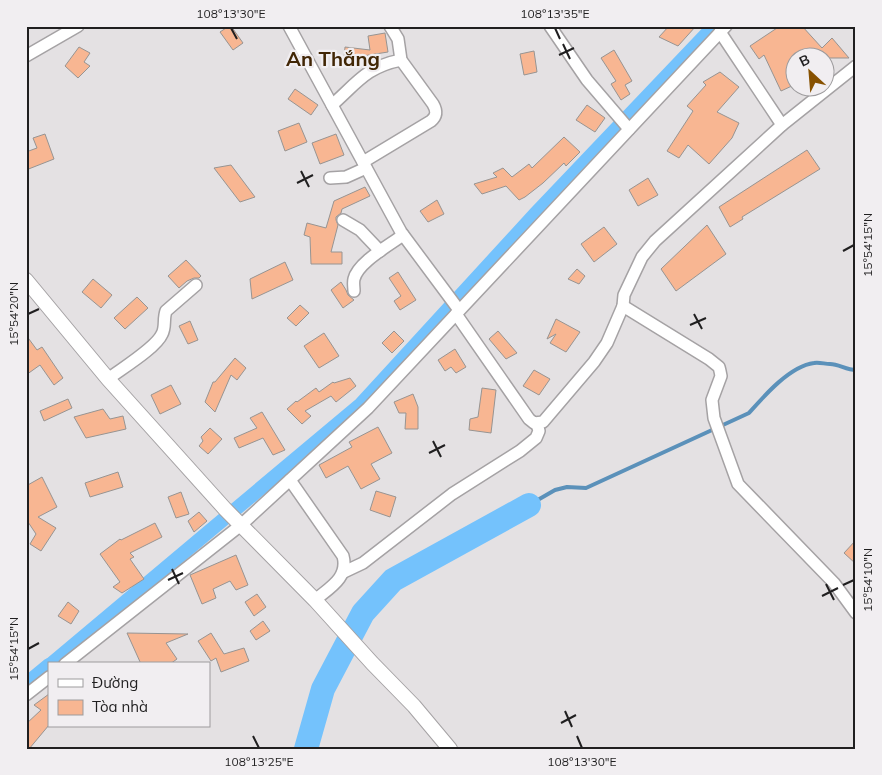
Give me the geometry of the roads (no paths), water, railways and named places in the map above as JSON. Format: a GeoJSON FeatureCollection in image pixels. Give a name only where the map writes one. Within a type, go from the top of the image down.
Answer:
{"type":"FeatureCollection","features":[{"type":"Feature","properties":{"kind":"street"},"geometry":{"type":"LineString","coordinates":[[26,56],[78,26]]}},
{"type":"Feature","properties":{"kind":"street"},"geometry":{"type":"LineString","coordinates":[[289,26],[404,235],[448,296],[529,419],[537,424],[539,432],[536,438],[520,451],[444,500],[363,563],[344,572],[333,585],[314,600]]}},
{"type":"Feature","properties":{"kind":"street"},"geometry":{"type":"LineString","coordinates":[[330,178],[346,177],[431,122],[436,115],[436,109],[433,104],[401,60],[398,39],[390,26]]}},
{"type":"Feature","properties":{"kind":"street"},"geometry":{"type":"LineString","coordinates":[[550,26],[587,80],[629,129]]}},
{"type":"Feature","properties":{"kind":"street"},"geometry":{"type":"LineString","coordinates":[[67,662],[290,480],[368,408],[723,29],[782,125]]}},
{"type":"Feature","properties":{"kind":"street"},"geometry":{"type":"LineString","coordinates":[[332,106],[351,89],[359,78],[372,69],[384,63],[401,60]]}},
{"type":"Feature","properties":{"kind":"street"},"geometry":{"type":"LineString","coordinates":[[537,424],[547,418],[594,362],[607,343],[622,306],[624,296],[642,257],[655,241],[782,125],[856,66]]}},
{"type":"Feature","properties":{"kind":"street"},"geometry":{"type":"LineString","coordinates":[[342,220],[360,230],[380,252]]}},
{"type":"Feature","properties":{"kind":"street"},"geometry":{"type":"LineString","coordinates":[[354,291],[356,273],[362,265],[404,235]]}},
{"type":"Feature","properties":{"kind":"street"},"geometry":{"type":"LineString","coordinates":[[26,280],[108,379],[225,509],[336,622],[372,663],[414,706],[450,749]]}},
{"type":"Feature","properties":{"kind":"street"},"geometry":{"type":"LineString","coordinates":[[108,379],[156,342],[163,333],[166,311],[196,284]]}},
{"type":"Feature","properties":{"kind":"street"},"geometry":{"type":"LineString","coordinates":[[622,306],[719,367],[720,376],[712,400],[714,418],[738,484],[834,583],[856,614]]}},
{"type":"Feature","properties":{"kind":"street"},"geometry":{"type":"LineString","coordinates":[[290,480],[343,556],[346,564],[344,572]]}},
{"type":"Feature","properties":{"kind":"street"},"geometry":{"type":"LineString","coordinates":[[26,695],[48,678]]}},
{"type":"Feature","properties":{"kind":"waterway"},"geometry":{"type":"LineString","coordinates":[[53,662],[361,404],[536,213],[714,26]]}},
{"type":"Feature","properties":{"kind":"waterway"},"geometry":{"type":"LineString","coordinates":[[529,505],[555,490],[567,487],[586,488],[749,413],[778,383],[805,365],[814,363],[833,364],[856,370]]}},
{"type":"Feature","properties":{"kind":"waterway"},"geometry":{"type":"LineString","coordinates":[[306,749],[323,689],[363,613],[393,580],[529,505]]}},
{"type":"Feature","properties":{"kind":"waterway"},"geometry":{"type":"LineString","coordinates":[[26,684],[48,666]]}},
{"type":"Feature","properties":{"kind":"district","name":"An Thắng"},"geometry":{"type":"Point","coordinates":[333,59]}}]}
